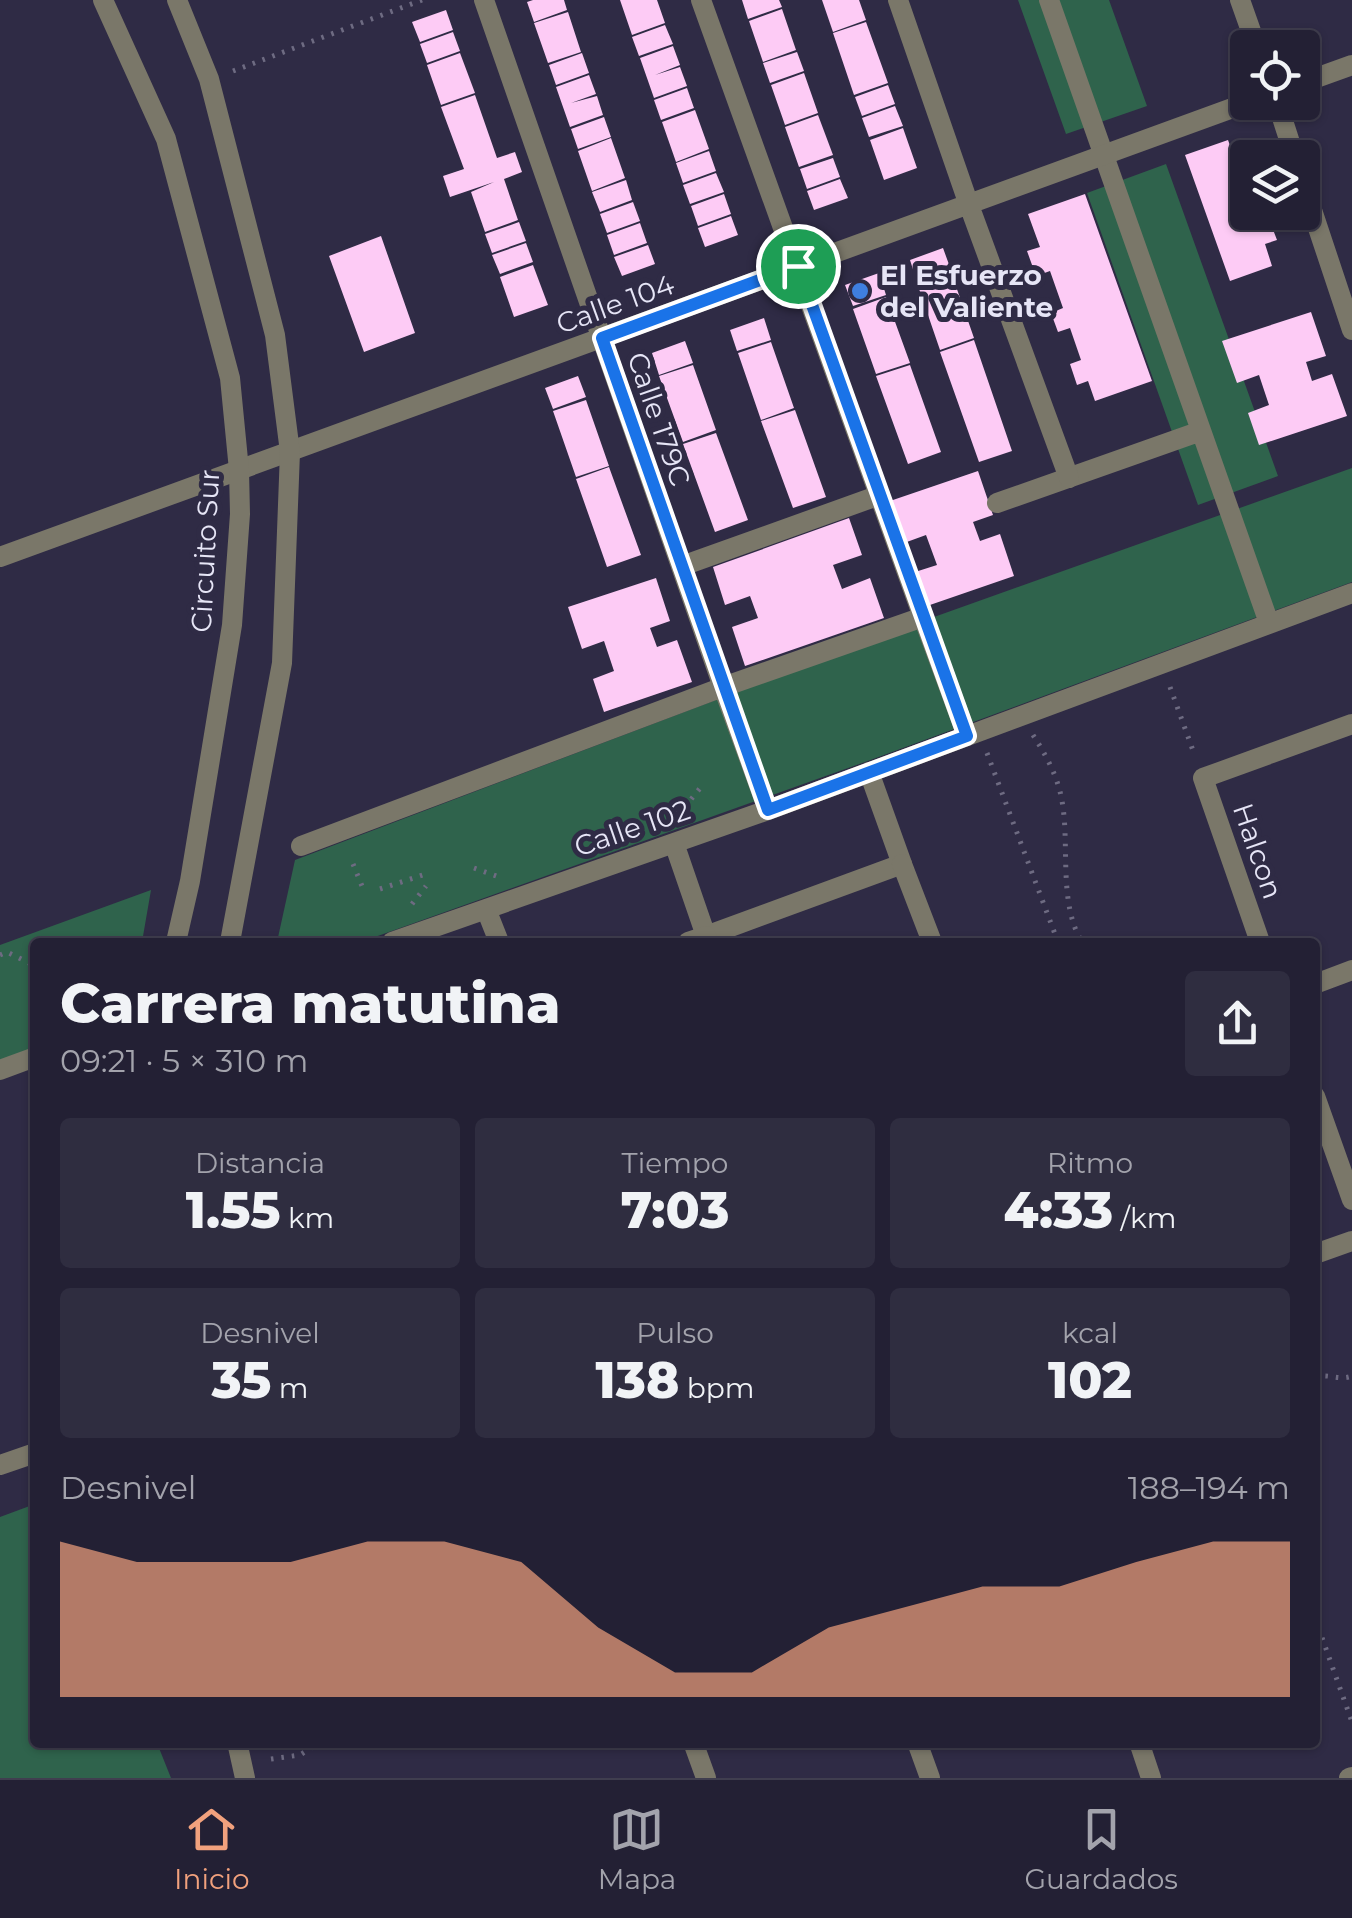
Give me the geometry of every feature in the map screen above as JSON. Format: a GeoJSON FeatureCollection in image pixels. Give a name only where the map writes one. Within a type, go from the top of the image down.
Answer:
{"type":"FeatureCollection","features":[{"type":"Feature","properties":{"kind":"street","name":"Circuito Sur"},"geometry":{"type":"LineString","coordinates":[[103,0],[166,139],[230,378],[239,470],[232,625],[190,881],[177,938]]}},
{"type":"Feature","properties":{"kind":"street"},"geometry":{"type":"LineString","coordinates":[[176,0],[209,80],[274,335],[290,452],[282,663],[231,938]]}},
{"type":"Feature","properties":{"kind":"street","name":"Calle 179C"},"geometry":{"type":"LineString","coordinates":[[484,0],[768,810]]}},
{"type":"Feature","properties":{"kind":"street"},"geometry":{"type":"LineString","coordinates":[[701,0],[923,617],[973,734]]}},
{"type":"Feature","properties":{"kind":"street"},"geometry":{"type":"LineString","coordinates":[[898,0],[1068,478]]}},
{"type":"Feature","properties":{"kind":"street"},"geometry":{"type":"LineString","coordinates":[[1049,0],[1269,623]]}},
{"type":"Feature","properties":{"kind":"street"},"geometry":{"type":"LineString","coordinates":[[1240,0],[1251,30]]}},
{"type":"Feature","properties":{"kind":"street"},"geometry":{"type":"LineString","coordinates":[[1320,77],[1352,65]]}},
{"type":"Feature","properties":{"kind":"street","name":"Calle 104"},"geometry":{"type":"LineString","coordinates":[[0,558],[1230,109]]}},
{"type":"Feature","properties":{"kind":"street"},"geometry":{"type":"LineString","coordinates":[[1320,225],[1346,289],[1352,330]]}},
{"type":"Feature","properties":{"kind":"street"},"geometry":{"type":"LineString","coordinates":[[997,502],[1201,431]]}},
{"type":"Feature","properties":{"kind":"street"},"geometry":{"type":"LineString","coordinates":[[682,566],[880,495]]}},
{"type":"Feature","properties":{"kind":"street","name":"Calle 102"},"geometry":{"type":"LineString","coordinates":[[403,938],[676,836],[768,810],[1352,593]]}},
{"type":"Feature","properties":{"kind":"street"},"geometry":{"type":"LineString","coordinates":[[301,846],[723,687],[923,617]]}},
{"type":"Feature","properties":{"kind":"street"},"geometry":{"type":"LineString","coordinates":[[1203,778],[1352,724]]}},
{"type":"Feature","properties":{"kind":"street"},"geometry":{"type":"LineString","coordinates":[[869,772],[930,938]]}},
{"type":"Feature","properties":{"kind":"street","name":"Halcon"},"geometry":{"type":"LineString","coordinates":[[1203,778],[1259,938]]}},
{"type":"Feature","properties":{"kind":"street"},"geometry":{"type":"LineString","coordinates":[[676,836],[700,938]]}},
{"type":"Feature","properties":{"kind":"street"},"geometry":{"type":"LineString","coordinates":[[705,938],[902,864]]}},
{"type":"Feature","properties":{"kind":"street"},"geometry":{"type":"LineString","coordinates":[[486,909],[497,938]]}},
{"type":"Feature","properties":{"kind":"street"},"geometry":{"type":"LineString","coordinates":[[1320,982],[1352,970]]}},
{"type":"Feature","properties":{"kind":"street"},"geometry":{"type":"LineString","coordinates":[[0,1070],[30,1059]]}},
{"type":"Feature","properties":{"kind":"street"},"geometry":{"type":"LineString","coordinates":[[1320,1110],[1352,1200]]}},
{"type":"Feature","properties":{"kind":"street"},"geometry":{"type":"LineString","coordinates":[[1320,1252],[1352,1240]]}},
{"type":"Feature","properties":{"kind":"street"},"geometry":{"type":"LineString","coordinates":[[0,1465],[30,1454]]}},
{"type":"Feature","properties":{"kind":"street"},"geometry":{"type":"LineString","coordinates":[[238,1748],[245,1778]]}},
{"type":"Feature","properties":{"kind":"street"},"geometry":{"type":"LineString","coordinates":[[695,1748],[706,1778]]}},
{"type":"Feature","properties":{"kind":"street"},"geometry":{"type":"LineString","coordinates":[[919,1748],[930,1778]]}},
{"type":"Feature","properties":{"kind":"street"},"geometry":{"type":"LineString","coordinates":[[1140,1748],[1152,1778]]}},
{"type":"Feature","properties":{"kind":"path"},"geometry":{"type":"LineString","coordinates":[[209,80],[422,0]]}},
{"type":"Feature","properties":{"kind":"path"},"geometry":{"type":"LineString","coordinates":[[1162,663],[1203,778]]}},
{"type":"Feature","properties":{"kind":"path"},"geometry":{"type":"LineString","coordinates":[[1020,716],[1044,752],[1062,800],[1070,908],[1079,938]]}},
{"type":"Feature","properties":{"kind":"path"},"geometry":{"type":"LineString","coordinates":[[973,734],[1056,938]]}},
{"type":"Feature","properties":{"kind":"path"},"geometry":{"type":"LineString","coordinates":[[676,836],[672,812],[684,808],[701,787]]}},
{"type":"Feature","properties":{"kind":"path"},"geometry":{"type":"LineString","coordinates":[[353,864],[364,891]]}},
{"type":"Feature","properties":{"kind":"path"},"geometry":{"type":"LineString","coordinates":[[380,889],[423,875]]}},
{"type":"Feature","properties":{"kind":"path"},"geometry":{"type":"LineString","coordinates":[[412,904],[426,886]]}},
{"type":"Feature","properties":{"kind":"path"},"geometry":{"type":"LineString","coordinates":[[0,955],[7,952],[30,964]]}},
{"type":"Feature","properties":{"kind":"path"},"geometry":{"type":"LineString","coordinates":[[1320,1376],[1352,1376]]}},
{"type":"Feature","properties":{"kind":"path"},"geometry":{"type":"LineString","coordinates":[[1320,1632],[1352,1722]]}},
{"type":"Feature","properties":{"kind":"path"},"geometry":{"type":"LineString","coordinates":[[271,1758],[300,1755],[311,1748]]}},
{"type":"Feature","properties":{"kind":"green space"},"geometry":{"type":"Polygon","coordinates":[[[1018,0],[1109,0],[1147,106],[1066,134],[1018,0]]]}},
{"type":"Feature","properties":{"kind":"green space"},"geometry":{"type":"Polygon","coordinates":[[[1166,164],[1278,476],[1198,505],[1087,193],[1166,164]]]}},
{"type":"Feature","properties":{"kind":"green space"},"geometry":{"type":"Polygon","coordinates":[[[1352,468],[1352,582],[372,938],[278,938],[295,860],[934,617],[1352,468]]]}},
{"type":"Feature","properties":{"kind":"green space"},"geometry":{"type":"Polygon","coordinates":[[[151,890],[143,938],[30,938],[30,1052],[0,1063],[0,945],[151,890]]]}},
{"type":"Feature","properties":{"kind":"green space"},"geometry":{"type":"Polygon","coordinates":[[[30,1506],[30,1748],[159,1748],[171,1778],[0,1778],[0,1517],[30,1506]]]}},
{"type":"Feature","properties":{"kind":"building"},"geometry":{"type":"Polygon","coordinates":[[[564,0],[567,10],[534,22],[527,2],[564,0]]]}},
{"type":"Feature","properties":{"kind":"building"},"geometry":{"type":"Polygon","coordinates":[[[620,0],[657,0],[665,23],[632,35],[620,0]]]}},
{"type":"Feature","properties":{"kind":"building"},"geometry":{"type":"Polygon","coordinates":[[[742,0],[779,0],[782,7],[748,19],[742,0]]]}},
{"type":"Feature","properties":{"kind":"building"},"geometry":{"type":"Polygon","coordinates":[[[822,0],[859,0],[866,20],[833,32],[822,0]]]}},
{"type":"Feature","properties":{"kind":"building"},"geometry":{"type":"Polygon","coordinates":[[[782,9],[796,50],[763,62],[749,21],[782,9]]]}},
{"type":"Feature","properties":{"kind":"building"},"geometry":{"type":"Polygon","coordinates":[[[446,10],[453,30],[420,42],[412,22],[446,10]]]}},
{"type":"Feature","properties":{"kind":"building"},"geometry":{"type":"Polygon","coordinates":[[[568,12],[581,52],[548,63],[534,23],[568,12]]]}},
{"type":"Feature","properties":{"kind":"building"},"geometry":{"type":"Polygon","coordinates":[[[866,22],[888,83],[854,95],[833,33],[866,22]]]}},
{"type":"Feature","properties":{"kind":"building"},"geometry":{"type":"Polygon","coordinates":[[[665,25],[673,44],[639,56],[632,37],[665,25]]]}},
{"type":"Feature","properties":{"kind":"building"},"geometry":{"type":"Polygon","coordinates":[[[453,32],[460,51],[427,63],[420,44],[453,32]]]}},
{"type":"Feature","properties":{"kind":"building"},"geometry":{"type":"Polygon","coordinates":[[[673,46],[680,65],[655,75],[680,67],[687,86],[654,98],[640,58],[673,46]]]}},
{"type":"Feature","properties":{"kind":"building"},"geometry":{"type":"Polygon","coordinates":[[[797,52],[804,71],[770,83],[763,63],[797,52]]]}},
{"type":"Feature","properties":{"kind":"building"},"geometry":{"type":"Polygon","coordinates":[[[460,53],[475,93],[441,105],[427,65],[460,53]]]}},
{"type":"Feature","properties":{"kind":"building"},"geometry":{"type":"Polygon","coordinates":[[[582,53],[589,73],[556,85],[549,65],[582,53]]]}},
{"type":"Feature","properties":{"kind":"building"},"geometry":{"type":"Polygon","coordinates":[[[804,73],[818,113],[785,125],[771,85],[804,73]]]}},
{"type":"Feature","properties":{"kind":"building"},"geometry":{"type":"Polygon","coordinates":[[[589,75],[596,94],[571,103],[597,96],[603,115],[570,127],[556,87],[589,75]]]}},
{"type":"Feature","properties":{"kind":"building"},"geometry":{"type":"Polygon","coordinates":[[[888,85],[895,104],[862,116],[855,97],[888,85]]]}},
{"type":"Feature","properties":{"kind":"building"},"geometry":{"type":"Polygon","coordinates":[[[687,88],[694,108],[661,120],[654,100],[687,88]]]}},
{"type":"Feature","properties":{"kind":"building"},"geometry":{"type":"Polygon","coordinates":[[[475,95],[497,158],[515,152],[522,172],[504,179],[518,220],[485,232],[471,192],[494,182],[450,197],[443,176],[464,169],[441,107],[475,95]]]}},
{"type":"Feature","properties":{"kind":"building"},"geometry":{"type":"Polygon","coordinates":[[[895,106],[903,126],[869,137],[862,118],[895,106]]]}},
{"type":"Feature","properties":{"kind":"building"},"geometry":{"type":"Polygon","coordinates":[[[695,110],[709,149],[676,162],[662,122],[695,110]]]}},
{"type":"Feature","properties":{"kind":"building"},"geometry":{"type":"Polygon","coordinates":[[[818,115],[833,155],[799,167],[785,127],[818,115]]]}},
{"type":"Feature","properties":{"kind":"building"},"geometry":{"type":"Polygon","coordinates":[[[604,117],[611,137],[578,149],[571,129],[604,117]]]}},
{"type":"Feature","properties":{"kind":"building"},"geometry":{"type":"Polygon","coordinates":[[[903,128],[917,168],[884,180],[870,140],[903,128]]]}},
{"type":"Feature","properties":{"kind":"building"},"geometry":{"type":"Polygon","coordinates":[[[611,138],[625,178],[592,191],[578,151],[611,138]]]}},
{"type":"Feature","properties":{"kind":"building"},"geometry":{"type":"Polygon","coordinates":[[[1228,140],[1230,230],[1273,230],[1277,240],[1265,244],[1272,266],[1230,281],[1185,155],[1228,140]]]}},
{"type":"Feature","properties":{"kind":"building"},"geometry":{"type":"Polygon","coordinates":[[[709,151],[716,171],[683,183],[676,163],[709,151]]]}},
{"type":"Feature","properties":{"kind":"building"},"geometry":{"type":"Polygon","coordinates":[[[833,158],[840,177],[807,189],[800,169],[833,158]]]}},
{"type":"Feature","properties":{"kind":"building"},"geometry":{"type":"Polygon","coordinates":[[[716,173],[724,192],[690,204],[683,185],[716,173]]]}},
{"type":"Feature","properties":{"kind":"building"},"geometry":{"type":"Polygon","coordinates":[[[840,179],[848,198],[814,210],[807,191],[840,179]]]}},
{"type":"Feature","properties":{"kind":"building"},"geometry":{"type":"Polygon","coordinates":[[[626,180],[632,200],[600,212],[592,192],[626,180]]]}},
{"type":"Feature","properties":{"kind":"building"},"geometry":{"type":"Polygon","coordinates":[[[724,194],[731,214],[698,226],[691,206],[724,194]]]}},
{"type":"Feature","properties":{"kind":"building"},"geometry":{"type":"Polygon","coordinates":[[[1085,194],[1152,381],[1095,401],[1088,381],[1077,385],[1070,364],[1081,360],[1070,328],[1058,332],[1051,313],[1063,308],[1050,271],[1036,276],[1027,251],[1040,247],[1028,214],[1085,194]]]}},
{"type":"Feature","properties":{"kind":"building"},"geometry":{"type":"Polygon","coordinates":[[[633,202],[640,221],[607,233],[600,214],[633,202]]]}},
{"type":"Feature","properties":{"kind":"building"},"geometry":{"type":"Polygon","coordinates":[[[731,216],[738,235],[705,247],[698,228],[731,216]]]}},
{"type":"Feature","properties":{"kind":"building"},"geometry":{"type":"Polygon","coordinates":[[[519,222],[526,241],[492,253],[485,234],[519,222]]]}},
{"type":"Feature","properties":{"kind":"building"},"geometry":{"type":"Polygon","coordinates":[[[640,223],[647,243],[614,255],[607,235],[640,223]]]}},
{"type":"Feature","properties":{"kind":"building"},"geometry":{"type":"Polygon","coordinates":[[[381,236],[415,333],[364,352],[329,256],[381,236]]]}},
{"type":"Feature","properties":{"kind":"building"},"geometry":{"type":"Polygon","coordinates":[[[526,243],[533,262],[500,274],[492,255],[526,243]]]}},
{"type":"Feature","properties":{"kind":"building"},"geometry":{"type":"Polygon","coordinates":[[[648,245],[655,264],[622,276],[614,257],[648,245]]]}},
{"type":"Feature","properties":{"kind":"building"},"geometry":{"type":"Polygon","coordinates":[[[943,248],[951,270],[917,282],[910,260],[943,248]]]}},
{"type":"Feature","properties":{"kind":"building"},"geometry":{"type":"Polygon","coordinates":[[[533,265],[548,305],[514,317],[500,277],[533,265]]]}},
{"type":"Feature","properties":{"kind":"building"},"geometry":{"type":"Polygon","coordinates":[[[951,272],[974,338],[940,350],[917,283],[951,272]]]}},
{"type":"Feature","properties":{"kind":"building"},"geometry":{"type":"Polygon","coordinates":[[[879,273],[886,295],[853,306],[845,285],[879,273]]]}},
{"type":"Feature","properties":{"kind":"building"},"geometry":{"type":"Polygon","coordinates":[[[886,297],[910,363],[876,374],[853,309],[886,297]]]}},
{"type":"Feature","properties":{"kind":"building"},"geometry":{"type":"Polygon","coordinates":[[[1311,312],[1326,356],[1306,362],[1312,381],[1332,374],[1347,416],[1259,445],[1248,413],[1269,405],[1259,375],[1237,383],[1222,341],[1311,312]]]}},
{"type":"Feature","properties":{"kind":"building"},"geometry":{"type":"Polygon","coordinates":[[[764,318],[771,340],[737,351],[730,330],[764,318]]]}},
{"type":"Feature","properties":{"kind":"building"},"geometry":{"type":"Polygon","coordinates":[[[974,340],[1012,451],[979,462],[940,352],[974,340]]]}},
{"type":"Feature","properties":{"kind":"building"},"geometry":{"type":"Polygon","coordinates":[[[685,341],[693,363],[659,375],[652,353],[685,341]]]}},
{"type":"Feature","properties":{"kind":"building"},"geometry":{"type":"Polygon","coordinates":[[[771,342],[794,408],[761,420],[738,353],[771,342]]]}},
{"type":"Feature","properties":{"kind":"building"},"geometry":{"type":"Polygon","coordinates":[[[693,365],[716,430],[683,442],[659,376],[693,365]]]}},
{"type":"Feature","properties":{"kind":"building"},"geometry":{"type":"Polygon","coordinates":[[[910,365],[941,452],[908,464],[876,376],[910,365]]]}},
{"type":"Feature","properties":{"kind":"building"},"geometry":{"type":"Polygon","coordinates":[[[578,376],[586,397],[553,409],[545,388],[578,376]]]}},
{"type":"Feature","properties":{"kind":"building"},"geometry":{"type":"Polygon","coordinates":[[[586,400],[609,466],[576,477],[553,411],[586,400]]]}},
{"type":"Feature","properties":{"kind":"building"},"geometry":{"type":"Polygon","coordinates":[[[795,410],[826,497],[793,508],[761,421],[795,410]]]}},
{"type":"Feature","properties":{"kind":"building"},"geometry":{"type":"Polygon","coordinates":[[[716,433],[748,520],[715,532],[683,444],[716,433]]]}},
{"type":"Feature","properties":{"kind":"building"},"geometry":{"type":"Polygon","coordinates":[[[609,467],[641,555],[607,567],[576,479],[609,467]]]}},
{"type":"Feature","properties":{"kind":"building"},"geometry":{"type":"Polygon","coordinates":[[[978,471],[993,515],[973,522],[980,541],[1000,534],[1014,576],[927,606],[915,572],[937,565],[926,535],[904,543],[890,501],[978,471]]]}},
{"type":"Feature","properties":{"kind":"building"},"geometry":{"type":"Polygon","coordinates":[[[849,518],[862,555],[833,565],[842,589],[870,578],[884,618],[745,666],[732,627],[758,618],[750,596],[725,605],[713,567],[849,518]]]}},
{"type":"Feature","properties":{"kind":"building"},"geometry":{"type":"Polygon","coordinates":[[[656,578],[670,621],[650,628],[657,647],[677,640],[692,682],[604,712],[593,679],[614,671],[604,641],[582,649],[568,607],[656,578]]]}},
{"type":"Feature","properties":{"kind":"place","name":"El Esfuerzo del Valiente"},"geometry":{"type":"Point","coordinates":[860,291]}},
{"type":"Feature","properties":{"kind":"route"},"geometry":{"type":"LineString","coordinates":[[798,266],[967,736],[768,810],[602,338],[798,266]]}}]}
